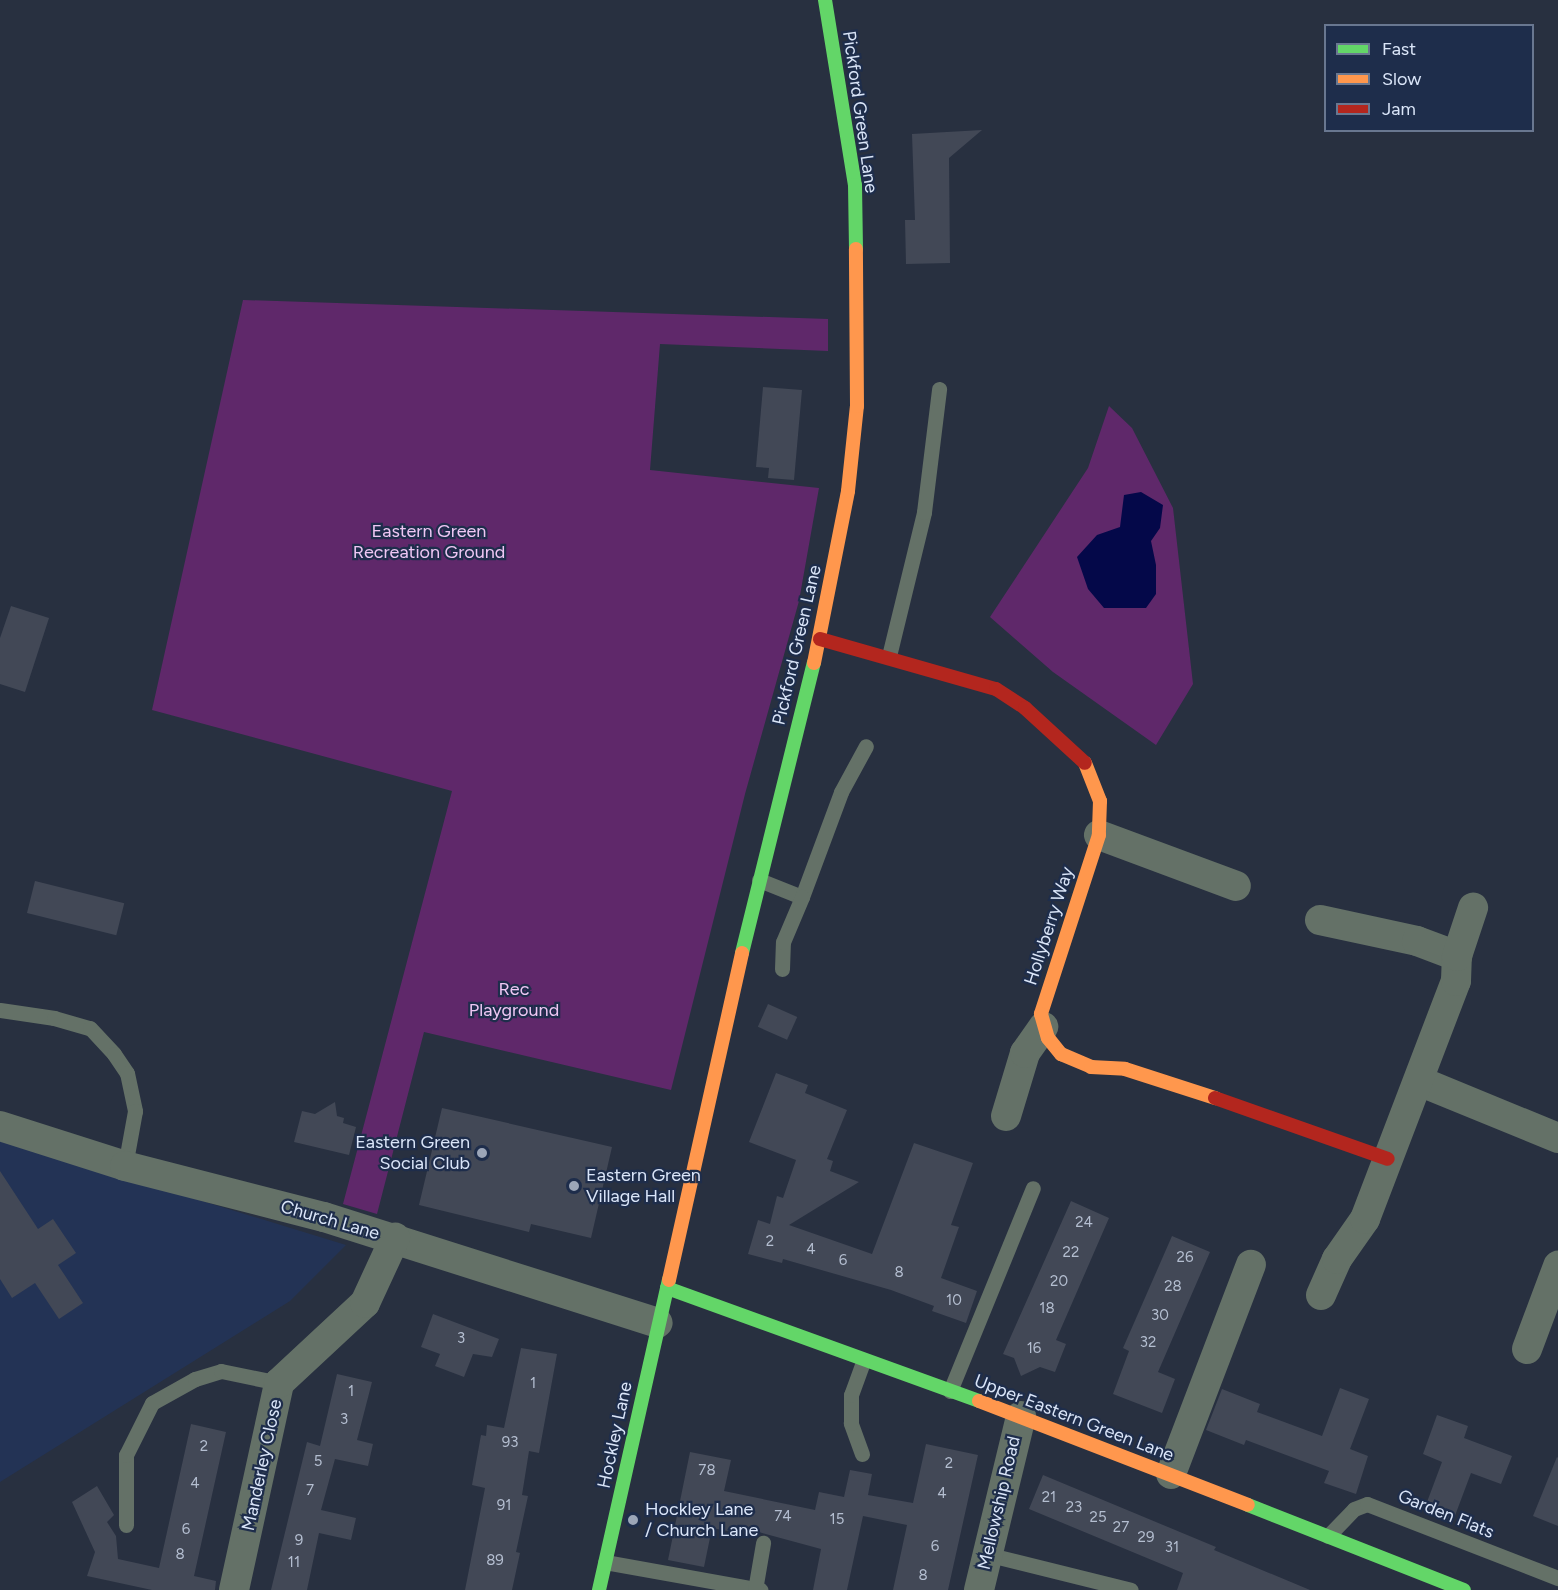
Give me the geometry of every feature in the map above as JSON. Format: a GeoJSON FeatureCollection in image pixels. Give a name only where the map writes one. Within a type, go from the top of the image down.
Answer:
{"type":"FeatureCollection","features":[{"type":"Feature","properties":{"kind":"street","name":"Pickford Green Lane"},"geometry":{"type":"LineString","coordinates":[[667,1287],[759,880],[820,639],[848,491],[857,406],[855,185],[825,0]]}},
{"type":"Feature","properties":{"kind":"street","name":"Hollyberry Way"},"geometry":{"type":"LineString","coordinates":[[820,639],[889,656],[996,689],[1073,749],[1085,762],[1097,785],[1099,835],[1043,1001],[1043,1027]]}},
{"type":"Feature","properties":{"kind":"street"},"geometry":{"type":"LineString","coordinates":[[1099,835],[1236,886]]}},
{"type":"Feature","properties":{"kind":"street"},"geometry":{"type":"LineString","coordinates":[[1321,1295],[1337,1259],[1365,1219],[1456,981],[1457,956],[1473,908]]}},
{"type":"Feature","properties":{"kind":"street"},"geometry":{"type":"LineString","coordinates":[[1320,920],[1417,941],[1457,956]]}},
{"type":"Feature","properties":{"kind":"street"},"geometry":{"type":"LineString","coordinates":[[1006,1116],[1025,1053],[1043,1027],[1053,1046],[1081,1064],[1152,1076],[1388,1159]]}},
{"type":"Feature","properties":{"kind":"street"},"geometry":{"type":"LineString","coordinates":[[1419,1081],[1558,1138]]}},
{"type":"Feature","properties":{"kind":"street","name":"Church Lane"},"geometry":{"type":"LineString","coordinates":[[0,1126],[125,1166],[394,1238],[658,1323]]}},
{"type":"Feature","properties":{"kind":"street","name":"Manderley Close"},"geometry":{"type":"LineString","coordinates":[[234,1590],[279,1383],[365,1302],[394,1238]]}},
{"type":"Feature","properties":{"kind":"street"},"geometry":{"type":"LineString","coordinates":[[1171,1474],[1251,1265]]}},
{"type":"Feature","properties":{"kind":"street"},"geometry":{"type":"LineString","coordinates":[[1527,1348],[1558,1266]]}},
{"type":"Feature","properties":{"kind":"street","name":"Hockley Lane"},"geometry":{"type":"LineString","coordinates":[[599,1590],[667,1287]]}},
{"type":"Feature","properties":{"kind":"street","name":"Upper Eastern Green Lane"},"geometry":{"type":"LineString","coordinates":[[667,1287],[1021,1416],[1464,1590]]}},
{"type":"Feature","properties":{"kind":"street","name":"Mellowship Road"},"geometry":{"type":"LineString","coordinates":[[979,1590],[1021,1416]]}},
{"type":"Feature","properties":{"kind":"lane"},"geometry":{"type":"LineString","coordinates":[[889,656],[924,512],[939,389]]}},
{"type":"Feature","properties":{"kind":"lane"},"geometry":{"type":"LineString","coordinates":[[782,969],[783,942],[841,792],[866,746]]}},
{"type":"Feature","properties":{"kind":"lane"},"geometry":{"type":"LineString","coordinates":[[759,880],[802,897]]}},
{"type":"Feature","properties":{"kind":"lane"},"geometry":{"type":"LineString","coordinates":[[0,1010],[90,1028],[114,1054],[127,1073],[134,1101],[125,1166]]}},
{"type":"Feature","properties":{"kind":"lane"},"geometry":{"type":"LineString","coordinates":[[950,1391],[1033,1188]]}},
{"type":"Feature","properties":{"kind":"lane"},"geometry":{"type":"LineString","coordinates":[[862,1454],[851,1423],[851,1395],[864,1360]]}},
{"type":"Feature","properties":{"kind":"lane"},"geometry":{"type":"LineString","coordinates":[[126,1525],[126,1455],[152,1403],[195,1378],[221,1371],[279,1383]]}},
{"type":"Feature","properties":{"kind":"lane","name":"Garden Flats"},"geometry":{"type":"LineString","coordinates":[[1328,1536],[1354,1509],[1367,1504],[1558,1578]]}},
{"type":"Feature","properties":{"kind":"lane"},"geometry":{"type":"LineString","coordinates":[[605,1562],[757,1590],[763,1543]]}},
{"type":"Feature","properties":{"kind":"lane"},"geometry":{"type":"LineString","coordinates":[[986,1554],[1131,1590]]}},
{"type":"Feature","properties":{"kind":"shaded area"},"geometry":{"type":"Polygon","coordinates":[[[1141,492],[1163,505],[1160,528],[1151,541],[1156,565],[1156,594],[1146,608],[1104,608],[1088,589],[1077,557],[1097,535],[1120,527],[1124,495],[1141,492]]]}},
{"type":"Feature","properties":{"kind":"shaded area"},"geometry":{"type":"Polygon","coordinates":[[[0,1136],[124,1177],[346,1245],[290,1301],[0,1482],[0,1136]]]}},
{"type":"Feature","properties":{"kind":"green space","name":"Eastern Green Recreation Ground"},"geometry":{"type":"Polygon","coordinates":[[[243,300],[828,319],[828,351],[660,344],[650,470],[819,488],[799,601],[745,794],[671,1090],[424,1032],[377,1214],[343,1204],[452,791],[152,710],[243,300]]]}},
{"type":"Feature","properties":{"kind":"green space"},"geometry":{"type":"Polygon","coordinates":[[[1109,406],[1132,428],[1173,508],[1193,684],[1156,745],[1053,672],[990,617],[1088,468],[1109,406]]]}},
{"type":"Feature","properties":{"kind":"building"},"geometry":{"type":"Polygon","coordinates":[[[982,130],[949,158],[950,263],[906,264],[905,220],[915,220],[912,134],[982,130]]]}},
{"type":"Feature","properties":{"kind":"building"},"geometry":{"type":"Polygon","coordinates":[[[763,387],[802,390],[794,480],[768,478],[769,468],[756,467],[763,387]]]}},
{"type":"Feature","properties":{"kind":"building"},"geometry":{"type":"Polygon","coordinates":[[[11,606],[49,618],[25,692],[0,684],[0,638],[11,606]]]}},
{"type":"Feature","properties":{"kind":"building"},"geometry":{"type":"Polygon","coordinates":[[[35,881],[124,903],[116,935],[27,913],[35,881]]]}},
{"type":"Feature","properties":{"kind":"building"},"geometry":{"type":"Polygon","coordinates":[[[768,1004],[797,1017],[787,1040],[758,1027],[768,1004]]]}},
{"type":"Feature","properties":{"kind":"building"},"geometry":{"type":"Polygon","coordinates":[[[776,1073],[808,1085],[805,1093],[847,1110],[827,1159],[833,1161],[830,1171],[859,1182],[789,1225],[872,1254],[914,1143],[973,1163],[951,1225],[959,1227],[941,1278],[977,1291],[966,1323],[932,1311],[934,1306],[891,1290],[783,1259],[782,1263],[748,1254],[758,1220],[770,1224],[777,1196],[783,1198],[796,1160],[749,1142],[776,1073]]]}},
{"type":"Feature","properties":{"kind":"building"},"geometry":{"type":"Polygon","coordinates":[[[335,1102],[337,1116],[344,1118],[343,1123],[356,1127],[349,1155],[294,1142],[302,1111],[315,1114],[335,1102]]]}},
{"type":"Feature","properties":{"kind":"building","name":"Eastern Green Social Club"},"geometry":{"type":"Polygon","coordinates":[[[442,1108],[612,1147],[591,1238],[531,1224],[529,1232],[419,1205],[442,1108]]]}},
{"type":"Feature","properties":{"kind":"building"},"geometry":{"type":"Polygon","coordinates":[[[0,1171],[38,1229],[53,1219],[76,1253],[58,1265],[83,1303],[59,1319],[35,1283],[12,1298],[0,1279],[0,1171]]]}},
{"type":"Feature","properties":{"kind":"building"},"geometry":{"type":"Polygon","coordinates":[[[1071,1201],[1109,1218],[1056,1340],[1066,1344],[1055,1372],[1040,1367],[1021,1376],[1014,1358],[1003,1354],[1071,1201]]]}},
{"type":"Feature","properties":{"kind":"building"},"geometry":{"type":"Polygon","coordinates":[[[1172,1236],[1210,1252],[1158,1372],[1175,1379],[1162,1413],[1113,1394],[1129,1351],[1123,1348],[1172,1236]]]}},
{"type":"Feature","properties":{"kind":"building"},"geometry":{"type":"Polygon","coordinates":[[[433,1314],[499,1339],[492,1357],[473,1354],[464,1377],[435,1366],[440,1354],[421,1347],[433,1314]]]}},
{"type":"Feature","properties":{"kind":"building"},"geometry":{"type":"Polygon","coordinates":[[[521,1348],[557,1354],[539,1453],[529,1451],[522,1495],[528,1496],[516,1552],[520,1553],[512,1590],[465,1590],[485,1488],[472,1485],[481,1435],[486,1436],[487,1425],[504,1428],[521,1348]]]}},
{"type":"Feature","properties":{"kind":"building"},"geometry":{"type":"Polygon","coordinates":[[[337,1374],[372,1382],[357,1440],[373,1444],[368,1466],[335,1459],[321,1510],[356,1518],[351,1540],[319,1533],[307,1590],[271,1590],[307,1442],[320,1446],[337,1374]]]}},
{"type":"Feature","properties":{"kind":"building"},"geometry":{"type":"Polygon","coordinates":[[[1340,1388],[1369,1399],[1350,1449],[1368,1456],[1356,1494],[1324,1483],[1329,1471],[1246,1440],[1244,1445],[1206,1430],[1222,1389],[1260,1404],[1257,1412],[1322,1436],[1340,1388]]]}},
{"type":"Feature","properties":{"kind":"building"},"geometry":{"type":"Polygon","coordinates":[[[1437,1415],[1468,1426],[1464,1438],[1512,1456],[1501,1484],[1471,1473],[1453,1521],[1424,1510],[1442,1462],[1423,1454],[1437,1415]]]}},
{"type":"Feature","properties":{"kind":"building"},"geometry":{"type":"Polygon","coordinates":[[[191,1424],[226,1432],[194,1576],[216,1581],[215,1590],[152,1590],[87,1576],[95,1552],[72,1502],[97,1486],[114,1515],[107,1522],[116,1536],[118,1559],[159,1568],[191,1424]]]}},
{"type":"Feature","properties":{"kind":"building"},"geometry":{"type":"Polygon","coordinates":[[[926,1444],[978,1455],[948,1590],[893,1590],[907,1525],[863,1516],[847,1590],[813,1590],[821,1549],[744,1528],[743,1534],[712,1528],[704,1567],[668,1560],[690,1452],[731,1460],[724,1491],[815,1510],[819,1492],[844,1497],[850,1470],[872,1474],[868,1495],[913,1503],[926,1444]]]}},
{"type":"Feature","properties":{"kind":"building"},"geometry":{"type":"Polygon","coordinates":[[[1558,1458],[1558,1526],[1533,1516],[1558,1458]]]}},
{"type":"Feature","properties":{"kind":"building"},"geometry":{"type":"Polygon","coordinates":[[[1043,1475],[1216,1547],[1214,1550],[1310,1590],[1177,1590],[1183,1573],[1029,1509],[1043,1475]]]}},
{"type":"Feature","properties":{"kind":"traffic: fast"},"geometry":{"type":"LineString","coordinates":[[825,0],[855,185],[856,249]]}},
{"type":"Feature","properties":{"kind":"traffic: fast"},"geometry":{"type":"LineString","coordinates":[[742,953],[814,663]]}},
{"type":"Feature","properties":{"kind":"traffic: fast"},"geometry":{"type":"LineString","coordinates":[[599,1590],[669,1280]]}},
{"type":"Feature","properties":{"kind":"traffic: fast"},"geometry":{"type":"LineString","coordinates":[[667,1288],[979,1401]]}},
{"type":"Feature","properties":{"kind":"traffic: fast"},"geometry":{"type":"LineString","coordinates":[[1248,1505],[1464,1590]]}},
{"type":"Feature","properties":{"kind":"traffic: slow"},"geometry":{"type":"LineString","coordinates":[[814,663],[848,491],[857,406],[856,249]]}},
{"type":"Feature","properties":{"kind":"traffic: slow"},"geometry":{"type":"LineString","coordinates":[[1085,763],[1100,801],[1099,835],[1041,1014],[1048,1038],[1061,1054],[1091,1067],[1125,1069],[1215,1098]]}},
{"type":"Feature","properties":{"kind":"traffic: slow"},"geometry":{"type":"LineString","coordinates":[[669,1280],[742,953]]}},
{"type":"Feature","properties":{"kind":"traffic: slow"},"geometry":{"type":"LineString","coordinates":[[979,1401],[1248,1505]]}},
{"type":"Feature","properties":{"kind":"traffic: jam"},"geometry":{"type":"LineString","coordinates":[[820,639],[996,689],[1025,708],[1085,763]]}},
{"type":"Feature","properties":{"kind":"traffic: jam"},"geometry":{"type":"LineString","coordinates":[[1215,1098],[1388,1159]]}},
{"type":"Feature","properties":{"kind":"place","name":"Eastern Green Social Club"},"geometry":{"type":"Point","coordinates":[482,1153]}},
{"type":"Feature","properties":{"kind":"place","name":"Eastern Green Village Hall"},"geometry":{"type":"Point","coordinates":[574,1186]}},
{"type":"Feature","properties":{"kind":"place","name":"Hockley Lane / Church Lane"},"geometry":{"type":"Point","coordinates":[633,1520]}},
{"type":"Feature","properties":{"kind":"park label","name":"Rec Playground"},"geometry":{"type":"Point","coordinates":[514,1000]}}]}
